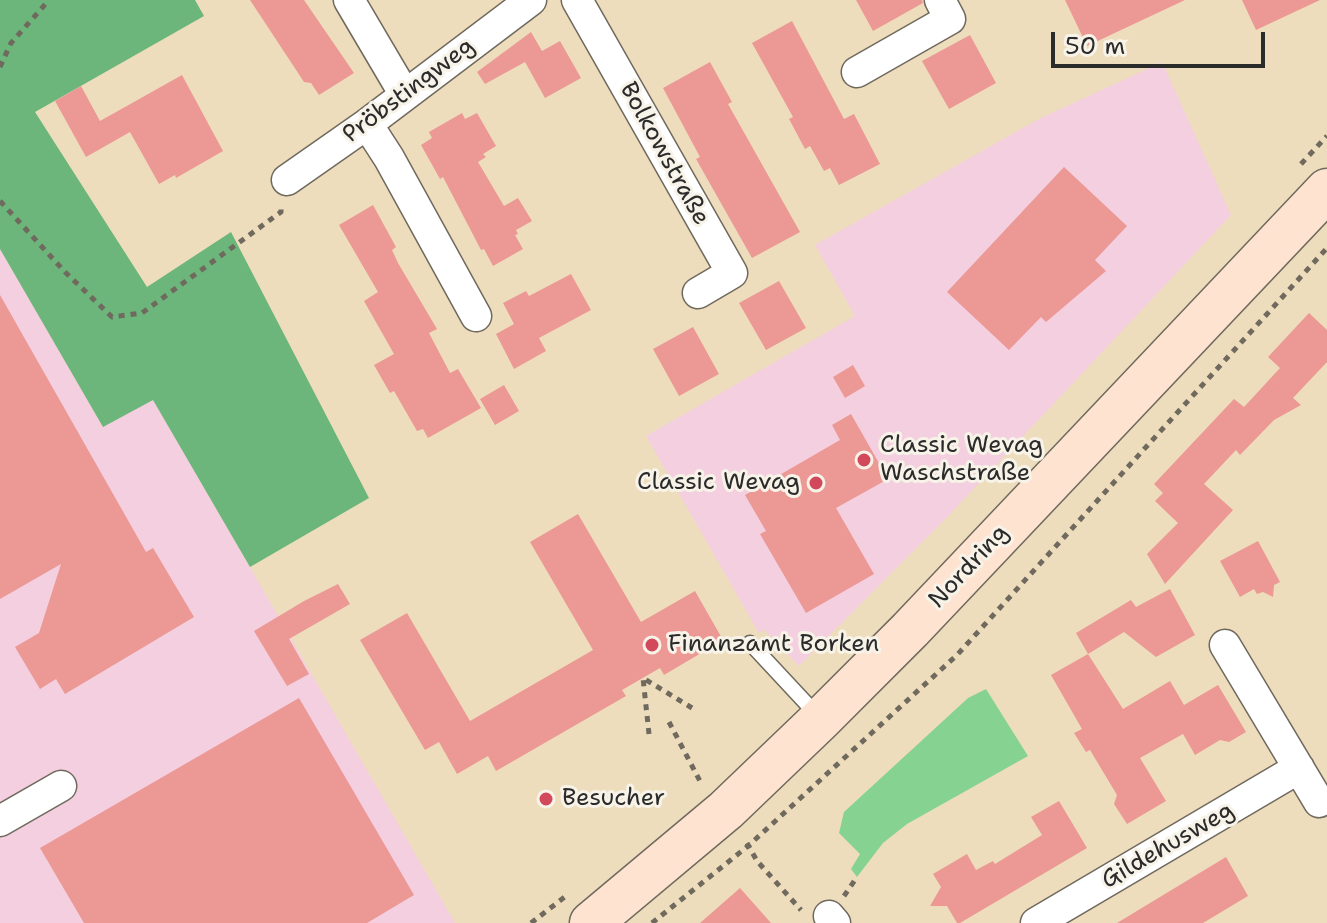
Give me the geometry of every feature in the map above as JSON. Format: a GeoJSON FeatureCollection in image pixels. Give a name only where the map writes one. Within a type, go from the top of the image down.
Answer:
{"type":"FeatureCollection","features":[{"type":"Feature","properties":{"kind":"main road","name":"Nordring"},"geometry":{"type":"LineString","coordinates":[[583,906],[707,790],[821,719],[910,630],[1312,179]]}},
{"type":"Feature","properties":{"kind":"street"},"geometry":{"type":"LineString","coordinates":[[349,0],[405,95]]}},
{"type":"Feature","properties":{"kind":"street","name":"Pröbstingweg"},"geometry":{"type":"LineString","coordinates":[[287,180],[367,124],[531,0]]}},
{"type":"Feature","properties":{"kind":"street","name":"Bolkowstraße"},"geometry":{"type":"LineString","coordinates":[[577,0],[732,273],[698,293]]}},
{"type":"Feature","properties":{"kind":"street"},"geometry":{"type":"LineString","coordinates":[[857,72],[950,19],[940,0]]}},
{"type":"Feature","properties":{"kind":"street"},"geometry":{"type":"LineString","coordinates":[[367,124],[476,316]]}},
{"type":"Feature","properties":{"kind":"street"},"geometry":{"type":"LineString","coordinates":[[1225,645],[1319,802]]}},
{"type":"Feature","properties":{"kind":"street","name":"Gildehusweg"},"geometry":{"type":"LineString","coordinates":[[1036,923],[1299,768]]}},
{"type":"Feature","properties":{"kind":"street"},"geometry":{"type":"LineString","coordinates":[[0,821],[61,786]]}},
{"type":"Feature","properties":{"kind":"lane"},"geometry":{"type":"LineString","coordinates":[[750,643],[821,719]]}},
{"type":"Feature","properties":{"kind":"path"},"geometry":{"type":"LineString","coordinates":[[0,67],[11,43],[49,0]]}},
{"type":"Feature","properties":{"kind":"path"},"geometry":{"type":"LineString","coordinates":[[1312,179],[1327,136]]}},
{"type":"Feature","properties":{"kind":"path"},"geometry":{"type":"LineString","coordinates":[[0,201],[65,272],[112,317],[142,313],[281,212],[287,180]]}},
{"type":"Feature","properties":{"kind":"path"},"geometry":{"type":"LineString","coordinates":[[652,923],[748,846],[957,655],[1327,248]]}},
{"type":"Feature","properties":{"kind":"path"},"geometry":{"type":"LineString","coordinates":[[649,734],[643,678],[692,708]]}},
{"type":"Feature","properties":{"kind":"path"},"geometry":{"type":"LineString","coordinates":[[669,722],[707,790],[757,861],[822,919]]}},
{"type":"Feature","properties":{"kind":"path"},"geometry":{"type":"LineString","coordinates":[[531,923],[583,906]]}},
{"type":"Feature","properties":{"kind":"shaded area"},"geometry":{"type":"Polygon","coordinates":[[[1162,62],[1231,215],[950,514],[799,666],[764,630],[759,633],[646,436],[855,316],[815,245],[1037,120],[1162,62]]]}},
{"type":"Feature","properties":{"kind":"shaded area"},"geometry":{"type":"Polygon","coordinates":[[[0,249],[103,427],[153,399],[455,923],[0,923],[0,249]]]}},
{"type":"Feature","properties":{"kind":"green space"},"geometry":{"type":"Polygon","coordinates":[[[0,0],[195,0],[204,16],[35,112],[147,287],[231,232],[369,498],[250,567],[153,400],[103,427],[0,249],[0,0]]]}},
{"type":"Feature","properties":{"kind":"green space"},"geometry":{"type":"Polygon","coordinates":[[[986,689],[1028,756],[907,824],[883,843],[857,877],[851,869],[860,854],[839,833],[844,812],[968,698],[986,689]]]}},
{"type":"Feature","properties":{"kind":"building"},"geometry":{"type":"Polygon","coordinates":[[[250,0],[304,0],[354,73],[319,95],[311,83],[304,82],[250,0]]]}},
{"type":"Feature","properties":{"kind":"building"},"geometry":{"type":"Polygon","coordinates":[[[856,0],[922,0],[923,3],[873,31],[856,0]]]}},
{"type":"Feature","properties":{"kind":"building"},"geometry":{"type":"Polygon","coordinates":[[[1065,0],[1185,0],[1087,46],[1065,0]]]}},
{"type":"Feature","properties":{"kind":"building"},"geometry":{"type":"Polygon","coordinates":[[[1242,0],[1320,0],[1256,30],[1242,0]]]}},
{"type":"Feature","properties":{"kind":"building"},"geometry":{"type":"Polygon","coordinates":[[[792,21],[844,119],[854,114],[880,164],[839,185],[830,168],[824,171],[810,146],[805,149],[789,119],[793,117],[752,43],[792,21]]]}},
{"type":"Feature","properties":{"kind":"building"},"geometry":{"type":"Polygon","coordinates":[[[531,32],[542,51],[560,41],[581,78],[545,98],[525,62],[485,84],[477,72],[531,32]]]}},
{"type":"Feature","properties":{"kind":"building"},"geometry":{"type":"Polygon","coordinates":[[[970,35],[996,83],[949,109],[922,61],[970,35]]]}},
{"type":"Feature","properties":{"kind":"building"},"geometry":{"type":"Polygon","coordinates":[[[710,62],[732,102],[728,104],[800,232],[752,258],[696,159],[700,157],[663,88],[710,62]]]}},
{"type":"Feature","properties":{"kind":"building"},"geometry":{"type":"Polygon","coordinates":[[[182,75],[223,151],[176,178],[175,175],[159,184],[130,132],[86,157],[55,101],[81,86],[100,121],[182,75]]]}},
{"type":"Feature","properties":{"kind":"building"},"geometry":{"type":"Polygon","coordinates":[[[462,113],[465,119],[477,113],[496,146],[483,154],[486,157],[478,162],[504,206],[518,198],[532,221],[516,230],[518,234],[515,235],[523,249],[493,266],[484,249],[481,250],[443,177],[440,179],[421,145],[432,138],[429,132],[462,113]]]}},
{"type":"Feature","properties":{"kind":"building"},"geometry":{"type":"Polygon","coordinates":[[[1064,167],[1127,226],[1095,260],[1106,271],[1046,322],[1041,317],[1009,350],[947,292],[1064,167]]]}},
{"type":"Feature","properties":{"kind":"building"},"geometry":{"type":"Polygon","coordinates":[[[373,205],[396,247],[392,250],[398,263],[437,329],[429,333],[450,373],[458,369],[481,408],[428,438],[423,429],[417,431],[394,391],[390,393],[374,365],[394,354],[364,301],[378,292],[339,225],[373,205]]]}},
{"type":"Feature","properties":{"kind":"building"},"geometry":{"type":"Polygon","coordinates":[[[571,274],[591,310],[539,338],[546,351],[514,369],[496,334],[514,324],[503,303],[526,291],[529,296],[571,274]]]}},
{"type":"Feature","properties":{"kind":"building"},"geometry":{"type":"Polygon","coordinates":[[[779,281],[806,328],[766,350],[739,303],[779,281]]]}},
{"type":"Feature","properties":{"kind":"building"},"geometry":{"type":"Polygon","coordinates":[[[0,295],[146,552],[153,548],[194,617],[65,694],[56,679],[40,689],[15,647],[39,633],[61,564],[0,599],[0,295]]]}},
{"type":"Feature","properties":{"kind":"building"},"geometry":{"type":"Polygon","coordinates":[[[1309,313],[1327,330],[1327,362],[1293,398],[1301,405],[1274,420],[1240,455],[1236,450],[1204,484],[1233,510],[1165,584],[1147,554],[1178,523],[1155,501],[1163,493],[1154,484],[1234,399],[1244,407],[1280,368],[1268,357],[1309,313]]]}},
{"type":"Feature","properties":{"kind":"building"},"geometry":{"type":"Polygon","coordinates":[[[693,327],[719,374],[679,396],[653,349],[693,327]]]}},
{"type":"Feature","properties":{"kind":"building"},"geometry":{"type":"Polygon","coordinates":[[[853,365],[865,386],[845,398],[833,377],[853,365]]]}},
{"type":"Feature","properties":{"kind":"building"},"geometry":{"type":"Polygon","coordinates":[[[504,385],[519,411],[495,425],[480,399],[504,385]]]}},
{"type":"Feature","properties":{"kind":"building"},"geometry":{"type":"Polygon","coordinates":[[[851,414],[888,479],[836,508],[874,574],[806,613],[760,534],[766,531],[745,495],[840,440],[832,425],[851,414]]]}},
{"type":"Feature","properties":{"kind":"building","name":"Finanzamt Borken"},"geometry":{"type":"Polygon","coordinates":[[[578,514],[641,622],[695,591],[723,640],[664,675],[660,668],[622,690],[626,696],[496,771],[488,756],[457,774],[439,742],[425,750],[360,640],[407,613],[470,721],[593,650],[530,542],[578,514]]]}},
{"type":"Feature","properties":{"kind":"building"},"geometry":{"type":"Polygon","coordinates":[[[1258,541],[1280,582],[1274,585],[1273,597],[1263,592],[1257,594],[1254,589],[1240,597],[1220,561],[1258,541]]]}},
{"type":"Feature","properties":{"kind":"building"},"geometry":{"type":"Polygon","coordinates":[[[338,584],[350,604],[289,639],[309,674],[287,686],[254,631],[338,584]]]}},
{"type":"Feature","properties":{"kind":"building"},"geometry":{"type":"Polygon","coordinates":[[[1170,589],[1195,635],[1156,657],[1124,632],[1088,654],[1076,633],[1131,600],[1136,607],[1170,589]]]}},
{"type":"Feature","properties":{"kind":"building"},"geometry":{"type":"Polygon","coordinates":[[[1088,654],[1123,709],[1170,681],[1184,705],[1218,685],[1246,732],[1229,742],[1220,740],[1195,755],[1183,734],[1140,758],[1166,801],[1127,824],[1114,804],[1117,795],[1090,750],[1086,752],[1074,733],[1082,729],[1051,675],[1088,654]]]}},
{"type":"Feature","properties":{"kind":"building"},"geometry":{"type":"Polygon","coordinates":[[[299,698],[414,895],[367,923],[84,923],[40,848],[299,698]]]}},
{"type":"Feature","properties":{"kind":"building"},"geometry":{"type":"Polygon","coordinates":[[[1059,801],[1087,848],[960,923],[947,906],[930,906],[941,887],[933,874],[967,854],[976,870],[993,861],[995,864],[1042,835],[1031,817],[1059,801]]]}},
{"type":"Feature","properties":{"kind":"building"},"geometry":{"type":"Polygon","coordinates":[[[1226,857],[1248,896],[1203,923],[1117,923],[1226,857]]]}},
{"type":"Feature","properties":{"kind":"building"},"geometry":{"type":"Polygon","coordinates":[[[740,888],[771,923],[700,923],[740,888]]]}},
{"type":"Feature","properties":{"kind":"place","name":"Classic Wevag Waschstraße"},"geometry":{"type":"Point","coordinates":[864,460]}},
{"type":"Feature","properties":{"kind":"place","name":"Classic Wevag"},"geometry":{"type":"Point","coordinates":[816,483]}},
{"type":"Feature","properties":{"kind":"place","name":"Finanzamt Borken"},"geometry":{"type":"Point","coordinates":[652,645]}},
{"type":"Feature","properties":{"kind":"place","name":"Besucher"},"geometry":{"type":"Point","coordinates":[546,799]}}]}
